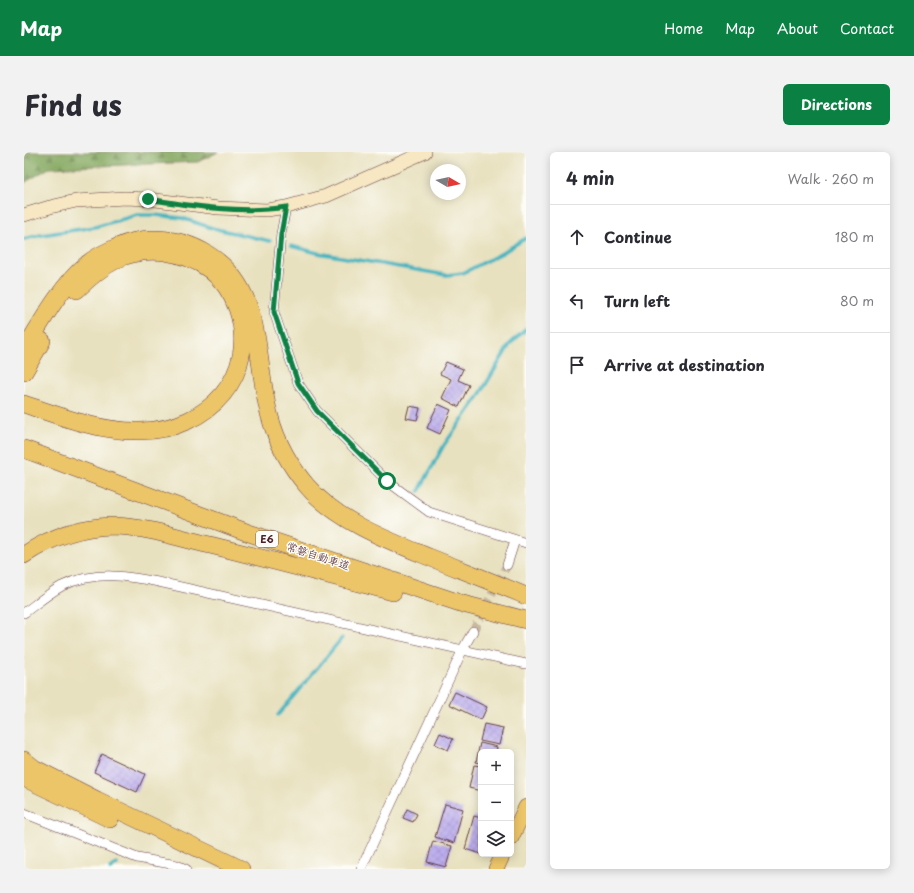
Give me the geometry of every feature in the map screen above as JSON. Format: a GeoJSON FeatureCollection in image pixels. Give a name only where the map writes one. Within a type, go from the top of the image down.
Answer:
{"type":"FeatureCollection","features":[{"type":"Feature","properties":{"kind":"highway"},"geometry":{"type":"LineString","coordinates":[[24,351],[46,315],[71,280],[87,264],[103,253],[130,242],[147,239],[177,241],[199,249],[215,259],[224,267],[238,284],[247,299],[257,338],[262,377],[270,417],[276,436],[290,463],[308,487],[327,505],[342,516],[378,536],[526,596]]}},
{"type":"Feature","properties":{"kind":"highway"},"geometry":{"type":"LineString","coordinates":[[24,372],[43,339],[78,289],[92,275],[109,263],[135,253],[156,251],[178,254],[205,266],[228,288],[242,328],[242,352],[238,368],[231,384],[222,397],[210,408],[192,420],[179,425],[157,430],[123,430],[87,424],[24,404]]}},
{"type":"Feature","properties":{"kind":"highway","name":"常磐自動車道"},"geometry":{"type":"LineString","coordinates":[[24,449],[246,532],[463,604],[520,619]]}},
{"type":"Feature","properties":{"kind":"highway"},"geometry":{"type":"LineString","coordinates":[[24,555],[49,540],[87,528],[115,526],[140,529],[414,597],[520,619]]}},
{"type":"Feature","properties":{"kind":"highway"},"geometry":{"type":"LineString","coordinates":[[24,760],[34,768],[97,800],[241,869]]}},
{"type":"Feature","properties":{"kind":"highway"},"geometry":{"type":"LineString","coordinates":[[24,778],[215,869]]}},
{"type":"Feature","properties":{"kind":"main road"},"geometry":{"type":"LineString","coordinates":[[514,832],[526,807]]}},
{"type":"Feature","properties":{"kind":"main road"},"geometry":{"type":"LineString","coordinates":[[496,869],[502,857]]}},
{"type":"Feature","properties":{"kind":"street"},"geometry":{"type":"LineString","coordinates":[[24,215],[76,201],[125,198],[148,199],[218,208],[266,210],[286,207],[326,196],[425,152]]}},
{"type":"Feature","properties":{"kind":"street"},"geometry":{"type":"LineString","coordinates":[[286,207],[281,234],[274,312],[298,383],[317,411],[387,481],[429,512],[526,543]]}},
{"type":"Feature","properties":{"kind":"street"},"geometry":{"type":"LineString","coordinates":[[507,565],[515,540]]}},
{"type":"Feature","properties":{"kind":"street"},"geometry":{"type":"LineString","coordinates":[[24,613],[62,586],[83,578],[108,575],[130,576],[526,664]]}},
{"type":"Feature","properties":{"kind":"street"},"geometry":{"type":"LineString","coordinates":[[361,869],[462,649],[473,631]]}},
{"type":"Feature","properties":{"kind":"street"},"geometry":{"type":"LineString","coordinates":[[24,813],[137,858],[177,865],[186,869]]}},
{"type":"Feature","properties":{"kind":"green space"},"geometry":{"type":"Polygon","coordinates":[[[24,152],[218,152],[198,162],[49,168],[24,183],[24,152]]]}},
{"type":"Feature","properties":{"kind":"building"},"geometry":{"type":"Polygon","coordinates":[[[446,362],[463,369],[458,380],[469,385],[459,407],[442,398],[451,379],[440,374],[446,362]]]}},
{"type":"Feature","properties":{"kind":"building"},"geometry":{"type":"Polygon","coordinates":[[[438,404],[451,410],[440,434],[427,428],[438,404]]]}},
{"type":"Feature","properties":{"kind":"building"},"geometry":{"type":"Polygon","coordinates":[[[409,406],[420,408],[417,420],[406,418],[409,406]]]}},
{"type":"Feature","properties":{"kind":"building"},"geometry":{"type":"Polygon","coordinates":[[[455,692],[487,707],[481,720],[449,704],[455,692]]]}},
{"type":"Feature","properties":{"kind":"building"},"geometry":{"type":"Polygon","coordinates":[[[484,724],[503,728],[499,745],[480,741],[484,724]]]}},
{"type":"Feature","properties":{"kind":"building"},"geometry":{"type":"Polygon","coordinates":[[[440,733],[453,739],[448,750],[435,744],[440,733]]]}},
{"type":"Feature","properties":{"kind":"building"},"geometry":{"type":"Polygon","coordinates":[[[480,743],[497,747],[497,749],[479,749],[480,743]]]}},
{"type":"Feature","properties":{"kind":"building"},"geometry":{"type":"Polygon","coordinates":[[[102,754],[145,774],[137,792],[94,772],[102,754]]]}},
{"type":"Feature","properties":{"kind":"building"},"geometry":{"type":"Polygon","coordinates":[[[474,765],[478,766],[478,790],[469,788],[474,765]]]}},
{"type":"Feature","properties":{"kind":"building"},"geometry":{"type":"Polygon","coordinates":[[[445,804],[463,809],[454,843],[435,837],[445,804]]]}},
{"type":"Feature","properties":{"kind":"building"},"geometry":{"type":"Polygon","coordinates":[[[407,809],[417,814],[413,822],[403,818],[407,809]]]}},
{"type":"Feature","properties":{"kind":"building"},"geometry":{"type":"Polygon","coordinates":[[[474,816],[478,817],[478,853],[465,849],[474,816]]]}},
{"type":"Feature","properties":{"kind":"building"},"geometry":{"type":"Polygon","coordinates":[[[433,841],[452,846],[446,867],[427,862],[433,841]]]}},
{"type":"Feature","properties":{"kind":"waterway"},"geometry":{"type":"LineString","coordinates":[[24,239],[95,227],[137,215],[155,215],[182,218],[212,228],[270,241]]}},
{"type":"Feature","properties":{"kind":"waterway"},"geometry":{"type":"LineString","coordinates":[[291,246],[318,253],[446,275],[463,273],[502,253],[526,238]]}},
{"type":"Feature","properties":{"kind":"waterway"},"geometry":{"type":"LineString","coordinates":[[419,491],[444,445],[477,399],[510,344],[526,329]]}},
{"type":"Feature","properties":{"kind":"waterway"},"geometry":{"type":"LineString","coordinates":[[278,715],[342,638]]}},
{"type":"Feature","properties":{"kind":"waterway"},"geometry":{"type":"LineString","coordinates":[[110,869],[117,864]]}},
{"type":"Feature","properties":{"kind":"tunnel"},"geometry":{"type":"LineString","coordinates":[[473,631],[507,565]]}},
{"type":"Feature","properties":{"kind":"route"},"geometry":{"type":"LineString","coordinates":[[148,199],[196,206],[241,210],[266,210],[286,207],[281,234],[274,312],[286,351],[298,383],[317,411],[387,481]]}}]}
